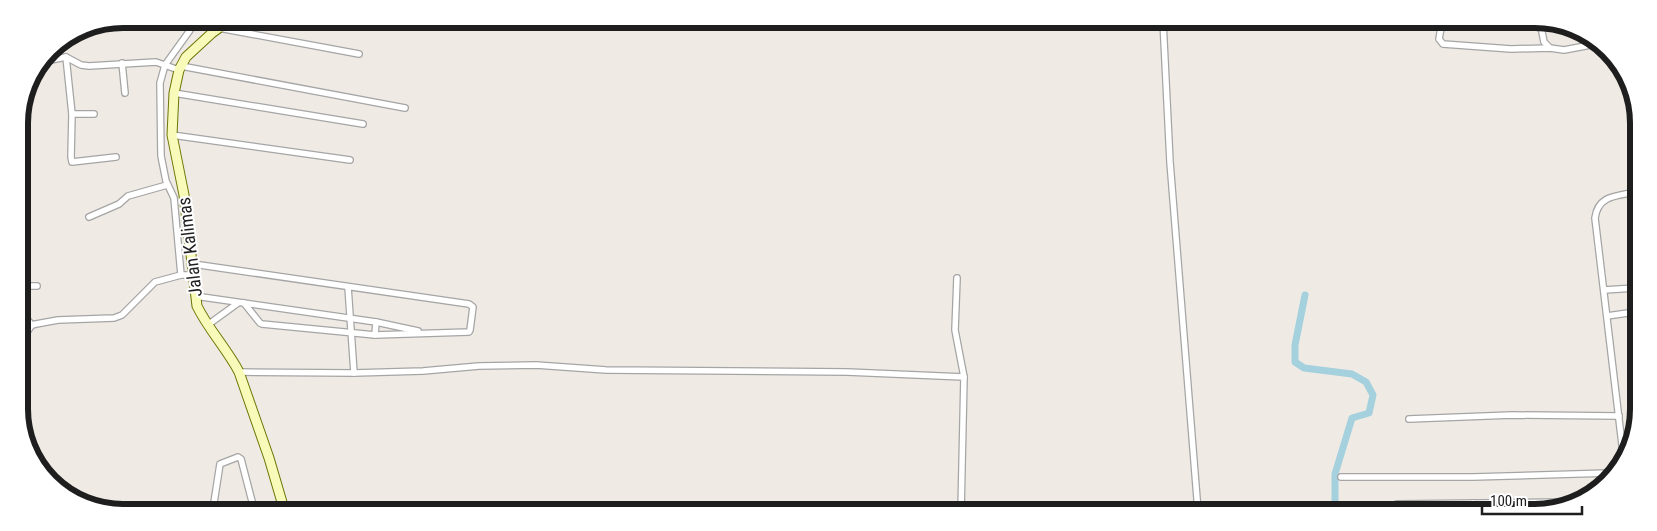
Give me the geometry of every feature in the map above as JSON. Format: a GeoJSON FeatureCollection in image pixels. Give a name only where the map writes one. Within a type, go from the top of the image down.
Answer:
{"type":"FeatureCollection","features":[{"type":"Feature","properties":{"kind":"street"},"geometry":{"type":"LineString","coordinates":[[28,331],[32,325],[58,320],[114,318],[122,315],[151,285],[161,280],[187,275],[174,198],[167,185],[161,156],[160,84],[174,68],[192,28]]}},
{"type":"Feature","properties":{"kind":"street"},"geometry":{"type":"LineString","coordinates":[[219,28],[359,54]]}},
{"type":"Feature","properties":{"kind":"street","name":"Jalan Kalimas"},"geometry":{"type":"LineString","coordinates":[[219,28],[174,68],[172,135],[184,195],[193,264],[187,275],[202,316],[239,372],[269,458],[282,504]]}},
{"type":"Feature","properties":{"kind":"street"},"geometry":{"type":"LineString","coordinates":[[1163,28],[1170,162],[1197,503]]}},
{"type":"Feature","properties":{"kind":"street"},"geometry":{"type":"LineString","coordinates":[[1441,28],[1439,40],[1443,44],[1510,49],[1550,48],[1564,50],[1589,45]]}},
{"type":"Feature","properties":{"kind":"street"},"geometry":{"type":"LineString","coordinates":[[1541,28],[1544,42],[1550,48]]}},
{"type":"Feature","properties":{"kind":"street"},"geometry":{"type":"LineString","coordinates":[[51,60],[66,57],[81,65],[89,66],[156,62],[174,68],[405,108]]}},
{"type":"Feature","properties":{"kind":"street"},"geometry":{"type":"LineString","coordinates":[[66,57],[72,114],[70,157],[72,162],[116,157]]}},
{"type":"Feature","properties":{"kind":"street"},"geometry":{"type":"LineString","coordinates":[[122,63],[125,93]]}},
{"type":"Feature","properties":{"kind":"street"},"geometry":{"type":"LineString","coordinates":[[174,94],[363,124]]}},
{"type":"Feature","properties":{"kind":"street"},"geometry":{"type":"LineString","coordinates":[[72,114],[94,114]]}},
{"type":"Feature","properties":{"kind":"street"},"geometry":{"type":"LineString","coordinates":[[172,135],[350,160]]}},
{"type":"Feature","properties":{"kind":"street"},"geometry":{"type":"LineString","coordinates":[[89,217],[119,204],[128,196],[167,185]]}},
{"type":"Feature","properties":{"kind":"street"},"geometry":{"type":"LineString","coordinates":[[1622,445],[1611,315],[1595,218],[1597,209],[1607,198],[1630,193]]}},
{"type":"Feature","properties":{"kind":"street"},"geometry":{"type":"LineString","coordinates":[[193,264],[468,304],[473,307],[469,332],[375,335],[262,324],[241,303]]}},
{"type":"Feature","properties":{"kind":"street"},"geometry":{"type":"LineString","coordinates":[[957,278],[955,330],[964,377],[961,503]]}},
{"type":"Feature","properties":{"kind":"street"},"geometry":{"type":"LineString","coordinates":[[28,286],[37,286]]}},
{"type":"Feature","properties":{"kind":"street"},"geometry":{"type":"LineString","coordinates":[[348,287],[354,373]]}},
{"type":"Feature","properties":{"kind":"street"},"geometry":{"type":"LineString","coordinates":[[1607,290],[1630,288]]}},
{"type":"Feature","properties":{"kind":"street"},"geometry":{"type":"LineString","coordinates":[[195,296],[376,322],[427,333]]}},
{"type":"Feature","properties":{"kind":"street"},"geometry":{"type":"LineString","coordinates":[[208,324],[241,303]]}},
{"type":"Feature","properties":{"kind":"street"},"geometry":{"type":"LineString","coordinates":[[1611,315],[1630,313]]}},
{"type":"Feature","properties":{"kind":"street"},"geometry":{"type":"LineString","coordinates":[[28,320],[32,325]]}},
{"type":"Feature","properties":{"kind":"street"},"geometry":{"type":"LineString","coordinates":[[375,335],[376,322]]}},
{"type":"Feature","properties":{"kind":"street"},"geometry":{"type":"LineString","coordinates":[[239,372],[354,373],[423,371],[479,366],[536,365],[606,370],[847,372],[964,377]]}},
{"type":"Feature","properties":{"kind":"street"},"geometry":{"type":"LineString","coordinates":[[1409,419],[1512,415],[1619,416]]}},
{"type":"Feature","properties":{"kind":"street"},"geometry":{"type":"LineString","coordinates":[[214,504],[220,464],[238,457],[241,459],[253,504]]}},
{"type":"Feature","properties":{"kind":"street"},"geometry":{"type":"LineString","coordinates":[[1341,478],[1604,473]]}},
{"type":"Feature","properties":{"kind":"street"},"geometry":{"type":"LineString","coordinates":[[1469,503],[1551,502]]}},
{"type":"Feature","properties":{"kind":"waterway"},"geometry":{"type":"LineString","coordinates":[[1305,295],[1295,345],[1295,362],[1304,368],[1352,374],[1366,382],[1373,395],[1369,413],[1352,418],[1335,474],[1335,503]]}}]}
